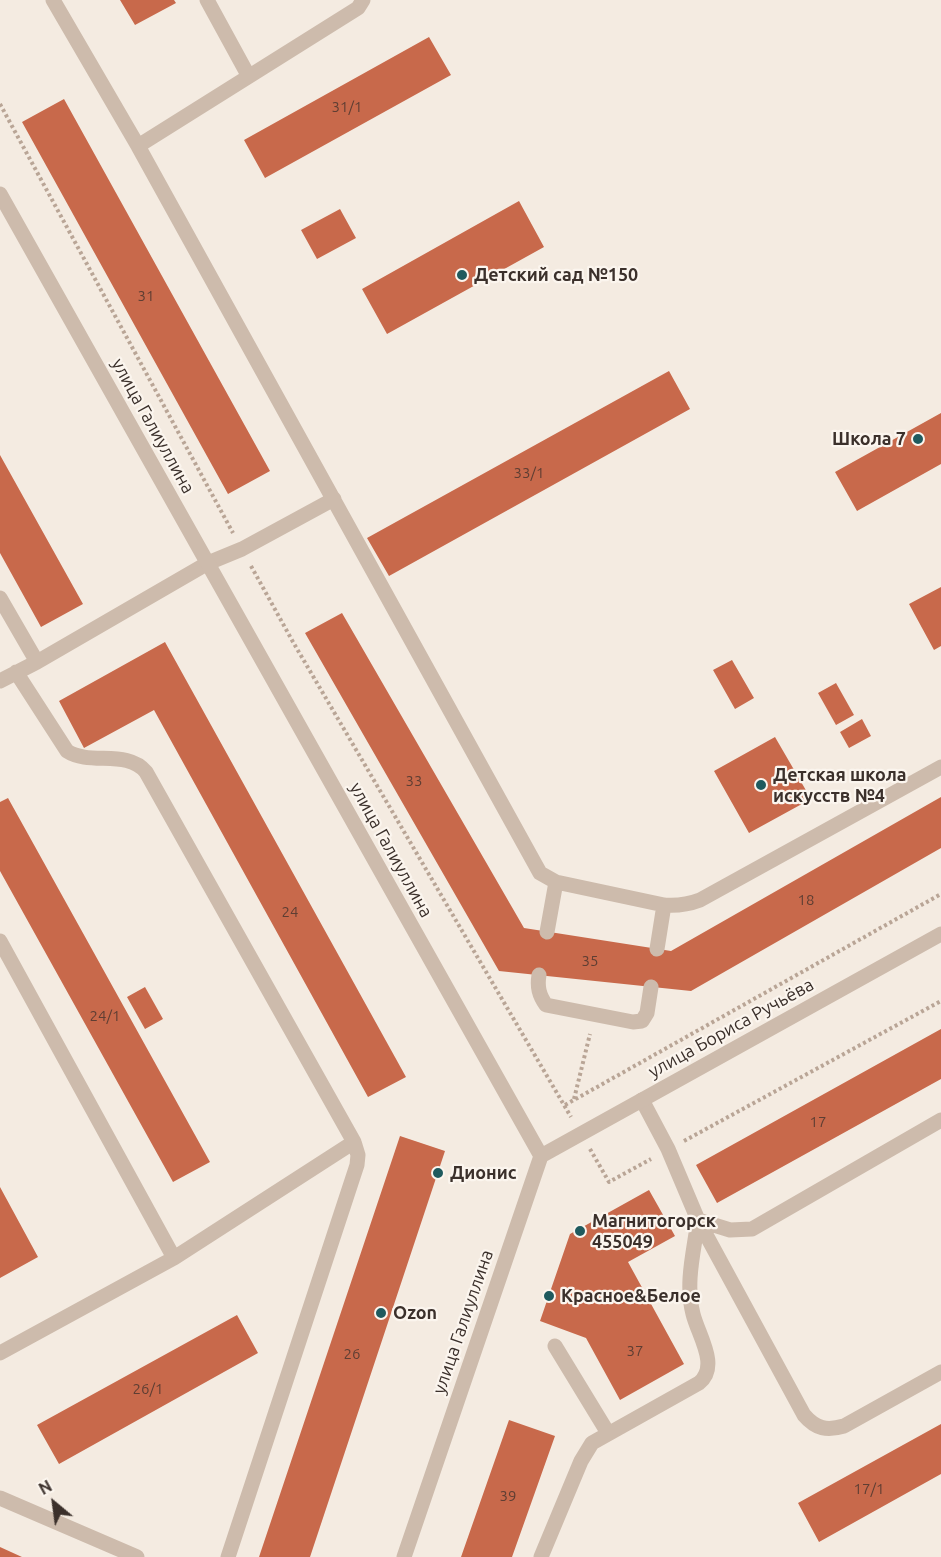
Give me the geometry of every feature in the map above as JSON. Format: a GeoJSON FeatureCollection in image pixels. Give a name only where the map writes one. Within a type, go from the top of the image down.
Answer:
{"type":"FeatureCollection","features":[{"type":"Feature","properties":{"kind":"street"},"geometry":{"type":"LineString","coordinates":[[53,0],[138,146],[540,873],[556,882],[664,905],[688,905],[941,767]]}},
{"type":"Feature","properties":{"kind":"street"},"geometry":{"type":"LineString","coordinates":[[207,0],[248,75]]}},
{"type":"Feature","properties":{"kind":"street"},"geometry":{"type":"LineString","coordinates":[[138,146],[358,8],[363,0]]}},
{"type":"Feature","properties":{"kind":"street","name":"улица Галиуллина"},"geometry":{"type":"LineString","coordinates":[[0,194],[541,1156],[404,1557]]}},
{"type":"Feature","properties":{"kind":"street"},"geometry":{"type":"LineString","coordinates":[[0,681],[208,563],[242,549],[334,499]]}},
{"type":"Feature","properties":{"kind":"street"},"geometry":{"type":"LineString","coordinates":[[0,598],[37,662]]}},
{"type":"Feature","properties":{"kind":"street"},"geometry":{"type":"LineString","coordinates":[[16,672],[67,751],[79,756],[135,763],[146,772],[354,1142],[358,1155],[357,1165],[228,1557]]}},
{"type":"Feature","properties":{"kind":"street"},"geometry":{"type":"LineString","coordinates":[[547,932],[556,882]]}},
{"type":"Feature","properties":{"kind":"street"},"geometry":{"type":"LineString","coordinates":[[657,949],[664,905]]}},
{"type":"Feature","properties":{"kind":"street","name":"улица Бориса Ручьёва"},"geometry":{"type":"LineString","coordinates":[[541,1156],[941,934]]}},
{"type":"Feature","properties":{"kind":"street"},"geometry":{"type":"LineString","coordinates":[[0,941],[174,1258]]}},
{"type":"Feature","properties":{"kind":"street"},"geometry":{"type":"LineString","coordinates":[[539,975],[538,990],[540,998],[546,1005],[633,1022],[642,1021],[647,1013],[651,987]]}},
{"type":"Feature","properties":{"kind":"street"},"geometry":{"type":"LineString","coordinates":[[642,1100],[668,1149],[698,1220],[811,1424],[821,1429],[844,1426],[941,1372]]}},
{"type":"Feature","properties":{"kind":"street"},"geometry":{"type":"LineString","coordinates":[[698,1220],[730,1230],[752,1229],[941,1120]]}},
{"type":"Feature","properties":{"kind":"street"},"geometry":{"type":"LineString","coordinates":[[0,1353],[174,1258],[354,1142]]}},
{"type":"Feature","properties":{"kind":"street"},"geometry":{"type":"LineString","coordinates":[[541,1557],[581,1461],[592,1443],[699,1383],[708,1373],[708,1359],[693,1316],[688,1293],[698,1220]]}},
{"type":"Feature","properties":{"kind":"street"},"geometry":{"type":"LineString","coordinates":[[555,1346],[608,1433]]}},
{"type":"Feature","properties":{"kind":"street"},"geometry":{"type":"LineString","coordinates":[[0,1498],[137,1557]]}},
{"type":"Feature","properties":{"kind":"path"},"geometry":{"type":"LineString","coordinates":[[0,104],[299,653],[609,1182],[941,1001]]}},
{"type":"Feature","properties":{"kind":"path"},"geometry":{"type":"LineString","coordinates":[[565,1106],[941,894]]}},
{"type":"Feature","properties":{"kind":"path"},"geometry":{"type":"LineString","coordinates":[[573,1100],[595,1014]]}},
{"type":"Feature","properties":{"kind":"building"},"geometry":{"type":"Polygon","coordinates":[[[120,0],[174,0],[176,3],[135,25],[120,0]]]}},
{"type":"Feature","properties":{"kind":"building"},"geometry":{"type":"Polygon","coordinates":[[[429,37],[451,75],[265,178],[244,140],[429,37]]]}},
{"type":"Feature","properties":{"kind":"building"},"geometry":{"type":"Polygon","coordinates":[[[64,99],[270,471],[228,494],[22,122],[64,99]]]}},
{"type":"Feature","properties":{"kind":"building"},"geometry":{"type":"Polygon","coordinates":[[[519,201],[544,247],[387,334],[362,289],[519,201]]]}},
{"type":"Feature","properties":{"kind":"building"},"geometry":{"type":"Polygon","coordinates":[[[340,209],[356,238],[317,259],[301,230],[340,209]]]}},
{"type":"Feature","properties":{"kind":"building"},"geometry":{"type":"Polygon","coordinates":[[[669,371],[690,409],[389,576],[367,538],[669,371]]]}},
{"type":"Feature","properties":{"kind":"building","name":"Школа 7"},"geometry":{"type":"Polygon","coordinates":[[[941,413],[941,464],[857,511],[835,472],[941,413]]]}},
{"type":"Feature","properties":{"kind":"building"},"geometry":{"type":"Polygon","coordinates":[[[0,455],[83,604],[41,627],[0,553],[0,455]]]}},
{"type":"Feature","properties":{"kind":"building"},"geometry":{"type":"Polygon","coordinates":[[[941,587],[941,646],[934,650],[909,604],[941,587]]]}},
{"type":"Feature","properties":{"kind":"building"},"geometry":{"type":"Polygon","coordinates":[[[342,613],[524,928],[671,951],[941,797],[941,848],[691,991],[499,971],[305,633],[342,613]]]}},
{"type":"Feature","properties":{"kind":"building"},"geometry":{"type":"Polygon","coordinates":[[[165,642],[406,1077],[368,1097],[154,710],[84,748],[59,701],[165,642]]]}},
{"type":"Feature","properties":{"kind":"building"},"geometry":{"type":"Polygon","coordinates":[[[732,660],[754,698],[735,709],[713,670],[732,660]]]}},
{"type":"Feature","properties":{"kind":"building"},"geometry":{"type":"Polygon","coordinates":[[[836,683],[854,715],[836,725],[818,693],[836,683]]]}},
{"type":"Feature","properties":{"kind":"building"},"geometry":{"type":"Polygon","coordinates":[[[862,719],[871,736],[849,748],[840,732],[862,719]]]}},
{"type":"Feature","properties":{"kind":"building"},"geometry":{"type":"Polygon","coordinates":[[[775,737],[811,799],[749,833],[714,771],[775,737]]]}},
{"type":"Feature","properties":{"kind":"building"},"geometry":{"type":"Polygon","coordinates":[[[8,798],[210,1162],[173,1182],[0,871],[0,802],[8,798]]]}},
{"type":"Feature","properties":{"kind":"building"},"geometry":{"type":"Polygon","coordinates":[[[145,987],[163,1019],[145,1029],[127,997],[145,987]]]}},
{"type":"Feature","properties":{"kind":"building"},"geometry":{"type":"Polygon","coordinates":[[[941,1029],[941,1079],[717,1203],[696,1165],[941,1029]]]}},
{"type":"Feature","properties":{"kind":"building"},"geometry":{"type":"Polygon","coordinates":[[[400,1136],[445,1151],[310,1557],[259,1557],[400,1136]]]}},
{"type":"Feature","properties":{"kind":"building"},"geometry":{"type":"Polygon","coordinates":[[[0,1187],[38,1257],[0,1278],[0,1187]]]}},
{"type":"Feature","properties":{"kind":"building"},"geometry":{"type":"Polygon","coordinates":[[[649,1190],[675,1236],[628,1262],[684,1364],[620,1400],[586,1338],[540,1321],[570,1234],[649,1190]]]}},
{"type":"Feature","properties":{"kind":"building"},"geometry":{"type":"Polygon","coordinates":[[[237,1315],[258,1353],[59,1464],[37,1425],[237,1315]]]}},
{"type":"Feature","properties":{"kind":"building"},"geometry":{"type":"Polygon","coordinates":[[[509,1420],[555,1436],[512,1557],[461,1557],[509,1420]]]}},
{"type":"Feature","properties":{"kind":"building"},"geometry":{"type":"Polygon","coordinates":[[[941,1424],[941,1474],[819,1542],[798,1503],[941,1424]]]}},
{"type":"Feature","properties":{"kind":"building"},"geometry":{"type":"Polygon","coordinates":[[[0,1547],[22,1557],[0,1557],[0,1547]]]}},
{"type":"Feature","properties":{"kind":"place","name":"Детский сад №150"},"geometry":{"type":"Point","coordinates":[462,275]}},
{"type":"Feature","properties":{"kind":"place","name":"Школа 7"},"geometry":{"type":"Point","coordinates":[918,439]}},
{"type":"Feature","properties":{"kind":"place","name":"Детская школа искусств №4"},"geometry":{"type":"Point","coordinates":[761,785]}},
{"type":"Feature","properties":{"kind":"place","name":"Дионис"},"geometry":{"type":"Point","coordinates":[438,1173]}},
{"type":"Feature","properties":{"kind":"place","name":"Магнитогорск 455049"},"geometry":{"type":"Point","coordinates":[580,1231]}},
{"type":"Feature","properties":{"kind":"place","name":"Красное&Белое"},"geometry":{"type":"Point","coordinates":[549,1296]}},
{"type":"Feature","properties":{"kind":"place","name":"Ozon"},"geometry":{"type":"Point","coordinates":[381,1313]}}]}
